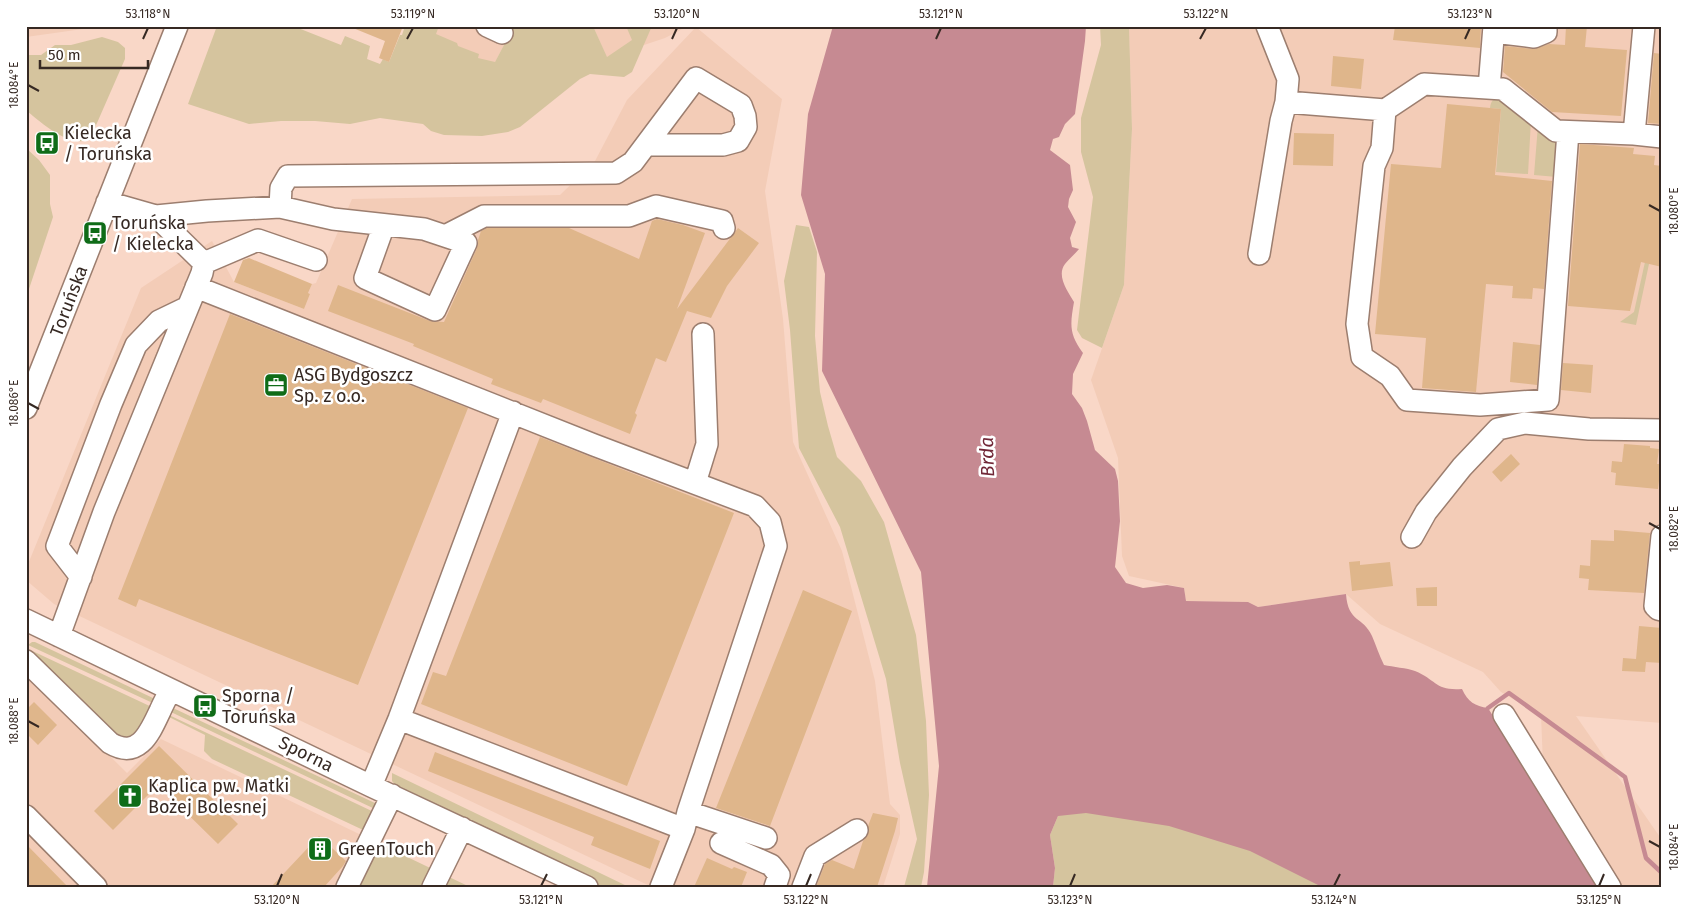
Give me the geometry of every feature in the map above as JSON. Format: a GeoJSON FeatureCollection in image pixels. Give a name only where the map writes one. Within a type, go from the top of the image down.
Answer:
{"type":"FeatureCollection","features":[{"type":"Feature","properties":{"kind":"street","name":"Toruńska"},"geometry":{"type":"LineString","coordinates":[[26,408],[178,26]]}},
{"type":"Feature","properties":{"kind":"street"},"geometry":{"type":"LineString","coordinates":[[1259,254],[1281,121],[1286,102],[1288,79],[1267,26]]}},
{"type":"Feature","properties":{"kind":"street"},"geometry":{"type":"LineString","coordinates":[[1489,88],[1494,29],[1534,37],[1546,32],[1546,26]]}},
{"type":"Feature","properties":{"kind":"street"},"geometry":{"type":"LineString","coordinates":[[1634,134],[1644,26]]}},
{"type":"Feature","properties":{"kind":"street"},"geometry":{"type":"LineString","coordinates":[[280,207],[281,188],[288,176],[616,173],[633,162],[696,78],[741,105],[745,116],[746,127],[738,141],[723,145],[646,145]]}},
{"type":"Feature","properties":{"kind":"street"},"geometry":{"type":"LineString","coordinates":[[1286,102],[1385,110],[1424,84],[1503,89],[1556,131],[1662,137]]}},
{"type":"Feature","properties":{"kind":"street"},"geometry":{"type":"LineString","coordinates":[[1385,110],[1382,148],[1374,166],[1357,324],[1362,357],[1390,376],[1408,400],[1480,405],[1548,400],[1568,132]]}},
{"type":"Feature","properties":{"kind":"street"},"geometry":{"type":"LineString","coordinates":[[107,202],[156,216],[280,207],[333,219],[424,229],[466,243],[435,310],[365,278],[384,225]]}},
{"type":"Feature","properties":{"kind":"street"},"geometry":{"type":"LineString","coordinates":[[445,236],[484,216],[629,216],[656,206],[722,221],[724,228]]}},
{"type":"Feature","properties":{"kind":"street"},"geometry":{"type":"LineString","coordinates":[[156,216],[204,263]]}},
{"type":"Feature","properties":{"kind":"street"},"geometry":{"type":"LineString","coordinates":[[204,263],[258,240],[316,260]]}},
{"type":"Feature","properties":{"kind":"street"},"geometry":{"type":"LineString","coordinates":[[59,636],[104,512],[196,288],[204,263]]}},
{"type":"Feature","properties":{"kind":"street"},"geometry":{"type":"LineString","coordinates":[[196,288],[755,506],[770,522],[776,546],[686,820],[661,887]]}},
{"type":"Feature","properties":{"kind":"street"},"geometry":{"type":"LineString","coordinates":[[81,577],[57,546],[111,404],[136,345],[159,321],[188,307]]}},
{"type":"Feature","properties":{"kind":"street"},"geometry":{"type":"LineString","coordinates":[[695,484],[707,444],[703,334]]}},
{"type":"Feature","properties":{"kind":"street"},"geometry":{"type":"LineString","coordinates":[[371,786],[399,719],[513,412]]}},
{"type":"Feature","properties":{"kind":"street"},"geometry":{"type":"LineString","coordinates":[[1662,415],[1662,420]]}},
{"type":"Feature","properties":{"kind":"street"},"geometry":{"type":"LineString","coordinates":[[1412,537],[1426,512],[1462,467],[1498,430],[1525,423],[1589,429],[1662,430]]}},
{"type":"Feature","properties":{"kind":"street"},"geometry":{"type":"LineString","coordinates":[[1662,536],[1655,606],[1658,610],[1662,610]]}},
{"type":"Feature","properties":{"kind":"street","name":"Sporna"},"geometry":{"type":"LineString","coordinates":[[26,620],[586,887]]}},
{"type":"Feature","properties":{"kind":"street"},"geometry":{"type":"LineString","coordinates":[[26,661],[110,744],[120,748],[134,747],[144,740],[170,690]]}},
{"type":"Feature","properties":{"kind":"street"},"geometry":{"type":"LineString","coordinates":[[1504,716],[1610,887]]}},
{"type":"Feature","properties":{"kind":"street"},"geometry":{"type":"LineString","coordinates":[[399,719],[686,820],[766,838]]}},
{"type":"Feature","properties":{"kind":"street"},"geometry":{"type":"LineString","coordinates":[[347,887],[392,795]]}},
{"type":"Feature","properties":{"kind":"street"},"geometry":{"type":"LineString","coordinates":[[26,816],[96,887]]}},
{"type":"Feature","properties":{"kind":"street"},"geometry":{"type":"LineString","coordinates":[[433,887],[462,828]]}},
{"type":"Feature","properties":{"kind":"street"},"geometry":{"type":"LineString","coordinates":[[803,887],[815,856],[857,830]]}},
{"type":"Feature","properties":{"kind":"street"},"geometry":{"type":"LineString","coordinates":[[721,843],[771,865],[779,875],[775,887]]}},
{"type":"Feature","properties":{"kind":"shaded area"},"geometry":{"type":"Polygon","coordinates":[[[26,26],[104,26],[26,37],[26,26]]]}},
{"type":"Feature","properties":{"kind":"shaded area"},"geometry":{"type":"Polygon","coordinates":[[[217,26],[293,26],[341,45],[345,36],[370,46],[367,59],[380,64],[383,59],[389,62],[405,26],[439,26],[436,34],[457,43],[458,46],[479,54],[478,58],[495,62],[514,26],[572,26],[576,28],[593,26],[607,57],[632,40],[626,26],[652,26],[632,72],[624,77],[590,74],[580,79],[520,127],[508,132],[482,136],[444,135],[431,131],[423,124],[380,118],[350,124],[281,121],[249,124],[188,104],[217,26]]]}},
{"type":"Feature","properties":{"kind":"shaded area"},"geometry":{"type":"Polygon","coordinates":[[[415,26],[514,26],[493,66],[415,26]]]}},
{"type":"Feature","properties":{"kind":"shaded area"},"geometry":{"type":"Polygon","coordinates":[[[593,26],[688,26],[665,38],[644,45],[632,41],[607,58],[593,26]]]}},
{"type":"Feature","properties":{"kind":"shaded area"},"geometry":{"type":"Polygon","coordinates":[[[1100,26],[1129,26],[1132,129],[1124,285],[1102,348],[1082,338],[1077,330],[1093,197],[1081,152],[1081,118],[1101,45],[1100,26]]]}},
{"type":"Feature","properties":{"kind":"shaded area"},"geometry":{"type":"Polygon","coordinates":[[[1129,26],[1662,26],[1662,723],[1576,716],[1662,840],[1662,887],[1603,887],[1544,789],[1541,715],[1501,692],[1483,672],[1380,624],[1346,594],[1258,607],[1248,602],[1186,601],[1184,588],[1129,576],[1122,556],[1118,458],[1091,380],[1124,285],[1132,129],[1129,26]]]}},
{"type":"Feature","properties":{"kind":"shaded area"},"geometry":{"type":"Polygon","coordinates":[[[696,27],[782,99],[765,191],[783,319],[793,442],[842,551],[875,681],[890,804],[900,815],[900,834],[883,887],[652,887],[54,604],[26,580],[26,569],[141,288],[212,241],[234,282],[304,309],[310,294],[308,293],[312,284],[316,283],[352,199],[560,195],[595,161],[627,100],[696,27]]]}},
{"type":"Feature","properties":{"kind":"shaded area"},"geometry":{"type":"Polygon","coordinates":[[[102,37],[118,42],[125,48],[125,59],[90,139],[74,141],[56,133],[26,110],[26,55],[41,55],[55,45],[71,45],[102,37]]]}},
{"type":"Feature","properties":{"kind":"shaded area"},"geometry":{"type":"Polygon","coordinates":[[[1500,97],[1531,120],[1528,174],[1496,172],[1501,109],[1490,108],[1493,100],[1500,97]]]}},
{"type":"Feature","properties":{"kind":"shaded area"},"geometry":{"type":"Polygon","coordinates":[[[1538,125],[1557,144],[1557,177],[1534,175],[1538,125]]]}},
{"type":"Feature","properties":{"kind":"shaded area"},"geometry":{"type":"Polygon","coordinates":[[[26,148],[39,160],[50,175],[50,204],[53,217],[26,298],[26,148]]]}},
{"type":"Feature","properties":{"kind":"shaded area"},"geometry":{"type":"Polygon","coordinates":[[[1662,203],[1636,325],[1620,322],[1634,312],[1652,230],[1662,203]]]}},
{"type":"Feature","properties":{"kind":"shaded area"},"geometry":{"type":"Polygon","coordinates":[[[796,225],[809,227],[817,252],[815,336],[820,392],[837,457],[861,481],[884,522],[916,635],[926,721],[929,795],[924,872],[921,887],[904,887],[917,839],[900,763],[886,679],[840,527],[799,448],[790,330],[784,281],[796,225]]]}},
{"type":"Feature","properties":{"kind":"shaded area"},"geometry":{"type":"Polygon","coordinates":[[[32,642],[155,699],[157,705],[28,645],[32,642]]]}},
{"type":"Feature","properties":{"kind":"shaded area"},"geometry":{"type":"Polygon","coordinates":[[[26,648],[156,709],[148,727],[124,742],[36,661],[26,648]]]}},
{"type":"Feature","properties":{"kind":"shaded area"},"geometry":{"type":"Polygon","coordinates":[[[26,673],[127,773],[161,739],[380,844],[358,887],[26,887],[26,673]]]}},
{"type":"Feature","properties":{"kind":"shaded area"},"geometry":{"type":"Polygon","coordinates":[[[173,708],[377,804],[377,810],[170,712],[173,708]]]}},
{"type":"Feature","properties":{"kind":"shaded area"},"geometry":{"type":"Polygon","coordinates":[[[169,715],[376,813],[364,830],[212,759],[204,751],[205,735],[169,717],[169,715]]]}},
{"type":"Feature","properties":{"kind":"shaded area"},"geometry":{"type":"Polygon","coordinates":[[[392,773],[629,887],[603,887],[399,790],[392,781],[392,773]]]}},
{"type":"Feature","properties":{"kind":"shaded area"},"geometry":{"type":"Polygon","coordinates":[[[1062,788],[1434,887],[1053,887],[1055,868],[1050,835],[1058,816],[1062,788]]]}},
{"type":"Feature","properties":{"kind":"shaded area"},"geometry":{"type":"Polygon","coordinates":[[[380,844],[470,887],[358,887],[380,844]]]}},
{"type":"Feature","properties":{"kind":"water","name":"Brda"},"geometry":{"type":"Polygon","coordinates":[[[833,26],[1086,26],[1075,114],[1065,124],[1059,137],[1053,139],[1050,150],[1070,165],[1073,190],[1068,207],[1076,222],[1070,238],[1072,247],[1079,249],[1065,264],[1062,279],[1074,302],[1071,323],[1073,335],[1083,353],[1073,374],[1072,394],[1082,408],[1095,450],[1115,469],[1118,481],[1120,521],[1115,567],[1126,583],[1143,588],[1167,585],[1184,588],[1186,601],[1248,602],[1258,607],[1346,594],[1350,610],[1372,636],[1384,665],[1415,671],[1441,687],[1462,689],[1472,703],[1488,708],[1600,887],[1322,887],[1250,851],[1169,826],[1086,813],[1058,816],[1050,835],[1055,868],[1053,887],[927,887],[939,766],[921,572],[822,371],[825,274],[801,195],[808,114],[833,26]]]}},
{"type":"Feature","properties":{"kind":"building"},"geometry":{"type":"Polygon","coordinates":[[[348,26],[403,26],[389,62],[379,58],[385,41],[348,26]]]}},
{"type":"Feature","properties":{"kind":"building"},"geometry":{"type":"Polygon","coordinates":[[[1395,26],[1481,26],[1480,48],[1393,40],[1395,26]]]}},
{"type":"Feature","properties":{"kind":"building"},"geometry":{"type":"Polygon","coordinates":[[[1566,26],[1587,26],[1585,47],[1627,50],[1621,116],[1552,112],[1503,72],[1505,46],[1533,49],[1549,44],[1565,45],[1566,26]]]}},
{"type":"Feature","properties":{"kind":"building"},"geometry":{"type":"Polygon","coordinates":[[[1654,53],[1662,54],[1662,124],[1648,123],[1654,53]]]}},
{"type":"Feature","properties":{"kind":"building"},"geometry":{"type":"Polygon","coordinates":[[[1333,56],[1364,59],[1361,89],[1331,86],[1333,56]]]}},
{"type":"Feature","properties":{"kind":"building"},"geometry":{"type":"Polygon","coordinates":[[[1447,104],[1501,109],[1495,175],[1552,181],[1544,289],[1533,288],[1532,299],[1512,298],[1513,286],[1486,284],[1476,392],[1422,388],[1426,338],[1375,334],[1391,164],[1441,168],[1447,104]]]}},
{"type":"Feature","properties":{"kind":"building"},"geometry":{"type":"Polygon","coordinates":[[[1294,133],[1334,134],[1333,166],[1293,165],[1294,133]]]}},
{"type":"Feature","properties":{"kind":"building"},"geometry":{"type":"Polygon","coordinates":[[[1580,144],[1634,148],[1633,154],[1655,156],[1654,165],[1662,166],[1662,267],[1641,262],[1630,311],[1568,306],[1580,144]]]}},
{"type":"Feature","properties":{"kind":"building"},"geometry":{"type":"Polygon","coordinates":[[[657,219],[683,225],[705,233],[677,309],[738,228],[759,243],[727,286],[711,318],[687,311],[666,362],[656,358],[635,413],[637,415],[630,434],[543,399],[541,403],[491,384],[493,379],[413,346],[414,344],[328,311],[338,285],[430,321],[444,322],[477,248],[481,231],[487,228],[569,228],[639,259],[652,221],[657,219]]]}},
{"type":"Feature","properties":{"kind":"building"},"geometry":{"type":"Polygon","coordinates":[[[249,258],[312,284],[304,309],[234,282],[243,260],[249,258]]]}},
{"type":"Feature","properties":{"kind":"building"},"geometry":{"type":"Polygon","coordinates":[[[230,314],[468,408],[358,685],[139,599],[136,607],[118,599],[230,314]]]}},
{"type":"Feature","properties":{"kind":"building"},"geometry":{"type":"Polygon","coordinates":[[[1513,342],[1540,345],[1537,385],[1510,382],[1513,342]]]}},
{"type":"Feature","properties":{"kind":"building"},"geometry":{"type":"Polygon","coordinates":[[[1563,363],[1593,365],[1591,393],[1561,390],[1563,363]]]}},
{"type":"Feature","properties":{"kind":"building"},"geometry":{"type":"Polygon","coordinates":[[[540,437],[734,513],[627,786],[421,704],[433,672],[446,676],[540,437]]]}},
{"type":"Feature","properties":{"kind":"building"},"geometry":{"type":"Polygon","coordinates":[[[1624,444],[1650,446],[1650,448],[1659,449],[1657,464],[1661,464],[1658,489],[1615,485],[1616,473],[1611,472],[1612,461],[1622,462],[1624,444]]]}},
{"type":"Feature","properties":{"kind":"building"},"geometry":{"type":"Polygon","coordinates":[[[1511,454],[1520,464],[1501,482],[1492,472],[1511,454]]]}},
{"type":"Feature","properties":{"kind":"building"},"geometry":{"type":"Polygon","coordinates":[[[1614,530],[1650,533],[1644,593],[1588,590],[1589,579],[1579,578],[1580,565],[1590,566],[1591,540],[1614,541],[1614,530]]]}},
{"type":"Feature","properties":{"kind":"building"},"geometry":{"type":"Polygon","coordinates":[[[1360,561],[1360,565],[1390,562],[1393,586],[1352,591],[1349,562],[1360,561]]]}},
{"type":"Feature","properties":{"kind":"building"},"geometry":{"type":"Polygon","coordinates":[[[1437,587],[1437,606],[1417,606],[1416,588],[1437,587]]]}},
{"type":"Feature","properties":{"kind":"building"},"geometry":{"type":"Polygon","coordinates":[[[803,590],[852,611],[770,826],[716,808],[803,590]]]}},
{"type":"Feature","properties":{"kind":"building"},"geometry":{"type":"Polygon","coordinates":[[[1639,626],[1662,628],[1662,663],[1646,662],[1645,672],[1622,671],[1623,658],[1636,659],[1639,626]]]}},
{"type":"Feature","properties":{"kind":"building"},"geometry":{"type":"Polygon","coordinates":[[[34,702],[57,725],[38,745],[26,733],[26,710],[34,702]]]}},
{"type":"Feature","properties":{"kind":"building"},"geometry":{"type":"Polygon","coordinates":[[[159,746],[238,824],[218,844],[158,785],[113,830],[94,811],[159,746]]]}},
{"type":"Feature","properties":{"kind":"building"},"geometry":{"type":"Polygon","coordinates":[[[435,752],[660,841],[650,869],[591,845],[594,837],[428,771],[435,752]]]}},
{"type":"Feature","properties":{"kind":"building"},"geometry":{"type":"Polygon","coordinates":[[[873,813],[898,818],[877,887],[816,887],[825,864],[832,860],[854,869],[863,841],[868,835],[868,826],[873,813]]]}},
{"type":"Feature","properties":{"kind":"building","name":"GreenTouch"},"geometry":{"type":"Polygon","coordinates":[[[319,836],[346,861],[324,887],[271,887],[319,836]]]}},
{"type":"Feature","properties":{"kind":"building"},"geometry":{"type":"Polygon","coordinates":[[[26,844],[68,887],[26,887],[26,844]]]}},
{"type":"Feature","properties":{"kind":"building"},"geometry":{"type":"Polygon","coordinates":[[[707,858],[732,869],[734,867],[747,872],[741,887],[694,887],[707,858]]]}},
{"type":"Feature","properties":{"kind":"waterway"},"geometry":{"type":"LineString","coordinates":[[1488,708],[1509,693],[1625,777],[1646,858],[1662,873]]}},
{"type":"Feature","properties":{"kind":"place","name":"Kielecka / Toruńska"},"geometry":{"type":"Point","coordinates":[47,143]}},
{"type":"Feature","properties":{"kind":"place","name":"Toruńska / Kielecka"},"geometry":{"type":"Point","coordinates":[95,233]}},
{"type":"Feature","properties":{"kind":"place","name":"ASG Bydgoszcz Sp. z o.o."},"geometry":{"type":"Point","coordinates":[276,385]}},
{"type":"Feature","properties":{"kind":"place","name":"Sporna / Toruńska"},"geometry":{"type":"Point","coordinates":[205,706]}},
{"type":"Feature","properties":{"kind":"place","name":"Kaplica pw. Matki Bożej Bolesnej"},"geometry":{"type":"Point","coordinates":[130,796]}},
{"type":"Feature","properties":{"kind":"place","name":"GreenTouch"},"geometry":{"type":"Point","coordinates":[320,849]}}]}
